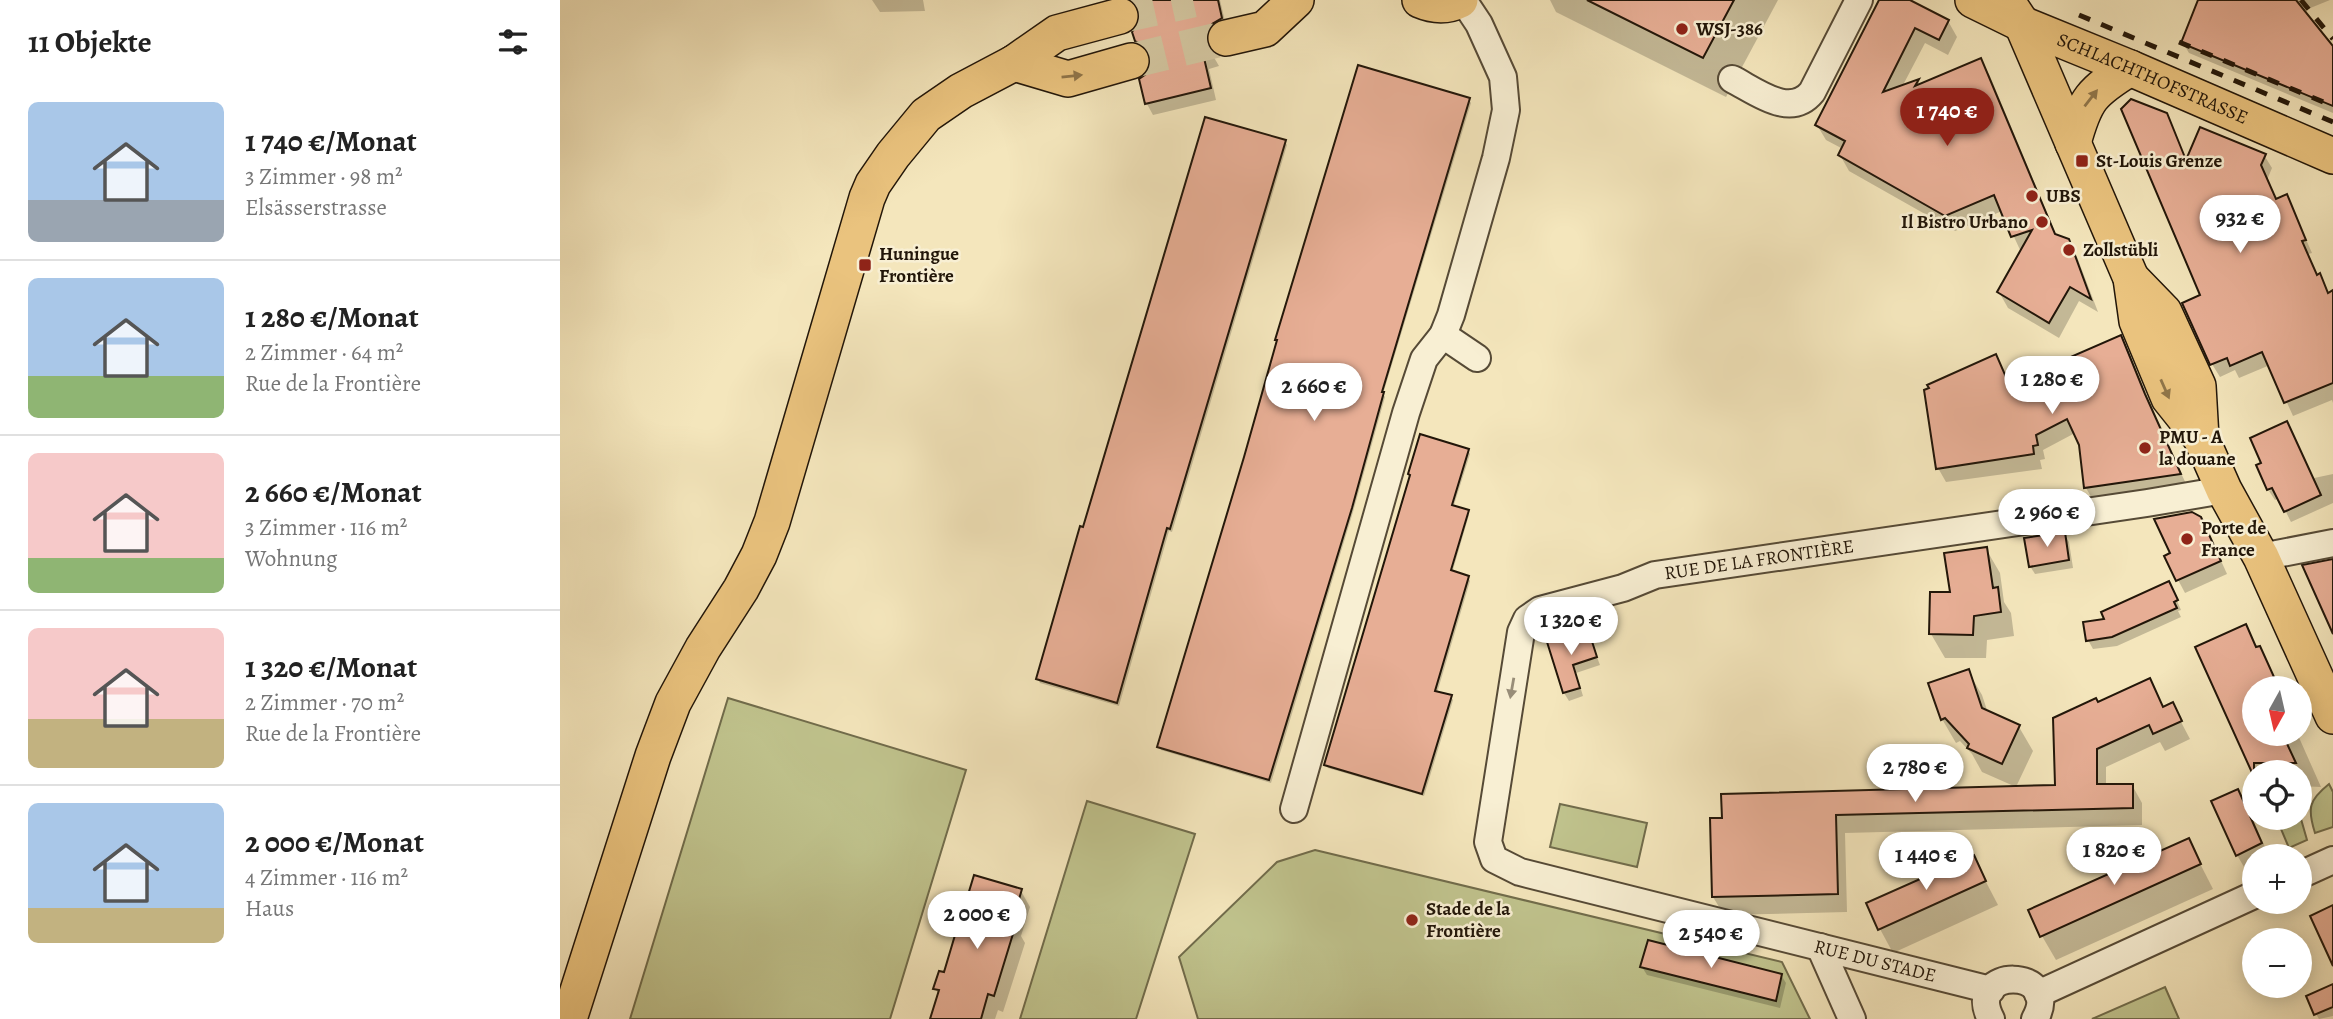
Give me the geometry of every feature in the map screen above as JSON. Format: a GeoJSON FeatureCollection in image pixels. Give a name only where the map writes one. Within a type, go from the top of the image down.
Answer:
{"type":"FeatureCollection","features":[{"type":"Feature","properties":{"kind":"main road"},"geometry":{"type":"LineString","coordinates":[[1226,38],[1265,29],[1296,0]]}},
{"type":"Feature","properties":{"kind":"main road"},"geometry":{"type":"LineString","coordinates":[[1420,0],[1431,5],[1462,0]]}},
{"type":"Feature","properties":{"kind":"main road","name":"SCHLACHTHOFSTRASSE"},"geometry":{"type":"LineString","coordinates":[[1973,0],[2019,8],[2130,68],[2333,156]]}},
{"type":"Feature","properties":{"kind":"main road"},"geometry":{"type":"LineString","coordinates":[[2019,8],[2131,278],[2137,321],[2169,398],[2202,438],[2224,490],[2262,556],[2333,716]]}},
{"type":"Feature","properties":{"kind":"main road"},"geometry":{"type":"LineString","coordinates":[[569,1019],[653,756],[673,703],[703,648],[741,590],[768,533],[873,184],[926,115],[961,91],[1014,63],[1057,33],[1120,16]]}},
{"type":"Feature","properties":{"kind":"main road"},"geometry":{"type":"LineString","coordinates":[[1014,63],[1068,79],[1131,61]]}},
{"type":"Feature","properties":{"kind":"main road"},"geometry":{"type":"LineString","coordinates":[[2073,143],[2081,113],[2091,96],[2130,68]]}},
{"type":"Feature","properties":{"kind":"main road"},"geometry":{"type":"LineString","coordinates":[[2131,278],[2164,312],[2199,386],[2202,438]]}},
{"type":"Feature","properties":{"kind":"street"},"geometry":{"type":"LineString","coordinates":[[1294,809],[1398,437],[1423,359],[1443,335],[1451,315],[1496,159],[1506,110],[1503,77],[1479,24],[1462,0]]}},
{"type":"Feature","properties":{"kind":"street"},"geometry":{"type":"LineString","coordinates":[[1732,79],[1779,103],[1802,101],[1812,92],[1859,0]]}},
{"type":"Feature","properties":{"kind":"street"},"geometry":{"type":"LineString","coordinates":[[1443,335],[1477,358]]}},
{"type":"Feature","properties":{"kind":"street","name":"RUE DE LA FRONTIÈRE"},"geometry":{"type":"LineString","coordinates":[[1488,842],[1521,632],[1527,619],[1540,610],[1623,588],[1655,575],[2224,490]]}},
{"type":"Feature","properties":{"kind":"street"},"geometry":{"type":"LineString","coordinates":[[2262,556],[2333,542]]}},
{"type":"Feature","properties":{"kind":"street","name":"RUE DU STADE"},"geometry":{"type":"LineString","coordinates":[[1488,842],[1494,859],[1520,872],[1991,990]]}},
{"type":"Feature","properties":{"kind":"street"},"geometry":{"type":"LineString","coordinates":[[2312,870],[2333,860]]}},
{"type":"Feature","properties":{"kind":"street"},"geometry":{"type":"LineString","coordinates":[[1991,1019],[1987,1008],[1991,990],[2000,981],[2022,979],[2032,986],[2037,1007],[2242,901]]}},
{"type":"Feature","properties":{"kind":"street"},"geometry":{"type":"LineString","coordinates":[[1820,947],[1852,1019]]}},
{"type":"Feature","properties":{"kind":"green space"},"geometry":{"type":"Polygon","coordinates":[[[728,698],[966,770],[890,1019],[630,1019],[728,698]]]}},
{"type":"Feature","properties":{"kind":"green space"},"geometry":{"type":"Polygon","coordinates":[[[2329,784],[2333,792],[2333,827],[2315,833],[2312,805],[2317,795],[2329,784]]]}},
{"type":"Feature","properties":{"kind":"green space"},"geometry":{"type":"Polygon","coordinates":[[[1087,801],[1195,834],[1136,1019],[1020,1019],[1087,801]]]}},
{"type":"Feature","properties":{"kind":"green space"},"geometry":{"type":"Polygon","coordinates":[[[1560,804],[1647,823],[1637,867],[1550,847],[1560,804]]]}},
{"type":"Feature","properties":{"kind":"green space"},"geometry":{"type":"Polygon","coordinates":[[[2281,830],[2304,830],[2307,840],[2298,844],[2287,844],[2281,830]]]}},
{"type":"Feature","properties":{"kind":"green space","name":"Stade de la Frontière"},"geometry":{"type":"Polygon","coordinates":[[[1315,850],[1782,962],[1810,1019],[1198,1019],[1179,957],[1277,862],[1315,850]]]}},
{"type":"Feature","properties":{"kind":"green space"},"geometry":{"type":"Polygon","coordinates":[[[2165,987],[2179,1019],[2092,1019],[2165,987]]]}},
{"type":"Feature","properties":{"kind":"building"},"geometry":{"type":"Polygon","coordinates":[[[1131,0],[1218,0],[1222,18],[1212,24],[1207,33],[1207,43],[1215,54],[1204,58],[1211,88],[1145,104],[1139,79],[1150,67],[1150,56],[1144,46],[1135,41],[1132,32],[1139,22],[1140,11],[1131,0]]]}},
{"type":"Feature","properties":{"kind":"building","name":"WSJ-386"},"geometry":{"type":"Polygon","coordinates":[[[1587,0],[1734,0],[1703,58],[1587,0]]]}},
{"type":"Feature","properties":{"kind":"building"},"geometry":{"type":"Polygon","coordinates":[[[1879,0],[1910,0],[1949,20],[1939,40],[1915,28],[1883,92],[1919,79],[1915,86],[1981,58],[2055,234],[2069,239],[2091,299],[2070,287],[2049,323],[1997,292],[2032,230],[2011,237],[1994,195],[1945,216],[1838,155],[1845,141],[1815,125],[1879,0]]]}},
{"type":"Feature","properties":{"kind":"building"},"geometry":{"type":"Polygon","coordinates":[[[2198,0],[2296,0],[2333,46],[2333,106],[2181,43],[2198,0]]]}},
{"type":"Feature","properties":{"kind":"building"},"geometry":{"type":"Polygon","coordinates":[[[1358,65],[1470,98],[1382,392],[1352,508],[1269,780],[1157,747],[1358,65]]]}},
{"type":"Feature","properties":{"kind":"building"},"geometry":{"type":"Polygon","coordinates":[[[2131,99],[2167,113],[2186,160],[2200,127],[2266,154],[2261,165],[2276,199],[2287,194],[2306,240],[2302,241],[2317,275],[2320,273],[2328,293],[2333,290],[2333,383],[2284,403],[2262,352],[2230,366],[2227,358],[2210,365],[2182,303],[2200,295],[2121,109],[2131,99]]]}},
{"type":"Feature","properties":{"kind":"building"},"geometry":{"type":"Polygon","coordinates":[[[1205,117],[1286,140],[1170,529],[1167,528],[1117,703],[1036,679],[1205,117]]]}},
{"type":"Feature","properties":{"kind":"building"},"geometry":{"type":"Polygon","coordinates":[[[2121,335],[2181,474],[2084,488],[2079,445],[2067,419],[2036,435],[2038,445],[2033,446],[2034,454],[1936,469],[1924,390],[1929,388],[1927,385],[1996,354],[2009,384],[2121,335]]]}},
{"type":"Feature","properties":{"kind":"building"},"geometry":{"type":"Polygon","coordinates":[[[2287,421],[2321,495],[2284,512],[2272,488],[2267,490],[2256,465],[2261,463],[2250,438],[2287,421]]]}},
{"type":"Feature","properties":{"kind":"building"},"geometry":{"type":"Polygon","coordinates":[[[1420,434],[1469,449],[1452,505],[1469,510],[1451,570],[1469,576],[1435,691],[1452,695],[1422,794],[1324,765],[1420,434]]]}},
{"type":"Feature","properties":{"kind":"building"},"geometry":{"type":"Polygon","coordinates":[[[2192,512],[2201,517],[2221,561],[2176,581],[2164,556],[2170,553],[2154,519],[2192,512]]]}},
{"type":"Feature","properties":{"kind":"building"},"geometry":{"type":"Polygon","coordinates":[[[2065,532],[2069,560],[2029,567],[2024,538],[2065,532]]]}},
{"type":"Feature","properties":{"kind":"building"},"geometry":{"type":"Polygon","coordinates":[[[1987,547],[1993,588],[1998,587],[2001,612],[1974,616],[1973,635],[1929,634],[1930,592],[1950,592],[1944,553],[1987,547]]]}},
{"type":"Feature","properties":{"kind":"building"},"geometry":{"type":"Polygon","coordinates":[[[2333,559],[2333,634],[2302,565],[2333,559]]]}},
{"type":"Feature","properties":{"kind":"building"},"geometry":{"type":"Polygon","coordinates":[[[2169,581],[2178,600],[2174,602],[2177,608],[2112,637],[2086,641],[2083,622],[2104,619],[2101,612],[2169,581]]]}},
{"type":"Feature","properties":{"kind":"building"},"geometry":{"type":"Polygon","coordinates":[[[2246,624],[2274,676],[2242,676],[2242,746],[2288,746],[2295,760],[2246,760],[2195,647],[2246,624]]]}},
{"type":"Feature","properties":{"kind":"building"},"geometry":{"type":"Polygon","coordinates":[[[1588,629],[1597,657],[1573,665],[1580,688],[1563,693],[1547,642],[1588,629]]]}},
{"type":"Feature","properties":{"kind":"building"},"geometry":{"type":"Polygon","coordinates":[[[1969,669],[1982,708],[2020,725],[2002,764],[1967,748],[1969,744],[1945,718],[1941,720],[1928,683],[1969,669]]]}},
{"type":"Feature","properties":{"kind":"building"},"geometry":{"type":"Polygon","coordinates":[[[2150,678],[2163,707],[2173,702],[2182,721],[2153,734],[2149,725],[2097,749],[2097,784],[2133,784],[2133,808],[1836,815],[1838,894],[1712,897],[1710,818],[1722,818],[1721,794],[2055,785],[2053,718],[2096,698],[2098,702],[2150,678]]]}},
{"type":"Feature","properties":{"kind":"building"},"geometry":{"type":"Polygon","coordinates":[[[2238,789],[2242,798],[2242,830],[2256,830],[2262,843],[2242,844],[2242,853],[2236,856],[2211,801],[2238,789]]]}},
{"type":"Feature","properties":{"kind":"building"},"geometry":{"type":"Polygon","coordinates":[[[2189,838],[2201,864],[2040,937],[2028,910],[2189,838]]]}},
{"type":"Feature","properties":{"kind":"building"},"geometry":{"type":"Polygon","coordinates":[[[1974,855],[1986,881],[1878,930],[1866,903],[1974,855]]]}},
{"type":"Feature","properties":{"kind":"building"},"geometry":{"type":"Polygon","coordinates":[[[974,875],[1022,889],[1012,923],[1016,924],[994,996],[988,994],[981,1019],[930,1019],[939,990],[933,989],[939,971],[944,972],[958,925],[954,924],[959,907],[964,908],[974,875]]]}},
{"type":"Feature","properties":{"kind":"building"},"geometry":{"type":"Polygon","coordinates":[[[2333,905],[2333,966],[2310,916],[2333,905]]]}},
{"type":"Feature","properties":{"kind":"building"},"geometry":{"type":"Polygon","coordinates":[[[1648,940],[1782,974],[1776,1001],[1640,967],[1648,940]]]}},
{"type":"Feature","properties":{"kind":"building"},"geometry":{"type":"Polygon","coordinates":[[[2333,984],[2333,1007],[2314,1015],[2307,998],[2312,998],[2312,993],[2333,984]]]}},
{"type":"Feature","properties":{"kind":"tunnel"},"geometry":{"type":"LineString","coordinates":[[1120,16],[1193,0]]}},
{"type":"Feature","properties":{"kind":"tunnel"},"geometry":{"type":"LineString","coordinates":[[1131,61],[1226,38]]}},
{"type":"Feature","properties":{"kind":"railway"},"geometry":{"type":"LineString","coordinates":[[2301,0],[2333,39]]}},
{"type":"Feature","properties":{"kind":"railway"},"geometry":{"type":"LineString","coordinates":[[2079,15],[2333,122]]}},
{"type":"Feature","properties":{"kind":"railway"},"geometry":{"type":"LineString","coordinates":[[2179,42],[2333,106]]}},
{"type":"Feature","properties":{"kind":"place","name":"WSJ-386"},"geometry":{"type":"Point","coordinates":[1682,29]}},
{"type":"Feature","properties":{"kind":"place","name":"St-Louis Grenze"},"geometry":{"type":"Point","coordinates":[2082,161]}},
{"type":"Feature","properties":{"kind":"place","name":"UBS"},"geometry":{"type":"Point","coordinates":[2032,196]}},
{"type":"Feature","properties":{"kind":"place","name":"Il Bistro Urbano"},"geometry":{"type":"Point","coordinates":[2042,222]}},
{"type":"Feature","properties":{"kind":"place","name":"Zollstübli"},"geometry":{"type":"Point","coordinates":[2069,250]}},
{"type":"Feature","properties":{"kind":"place","name":"Huningue Frontière"},"geometry":{"type":"Point","coordinates":[865,265]}},
{"type":"Feature","properties":{"kind":"place","name":"PMU - A la douane"},"geometry":{"type":"Point","coordinates":[2145,448]}},
{"type":"Feature","properties":{"kind":"place","name":"Porte de France"},"geometry":{"type":"Point","coordinates":[2187,539]}},
{"type":"Feature","properties":{"kind":"place","name":"Stade de la Frontière"},"geometry":{"type":"Point","coordinates":[1412,920]}}]}
